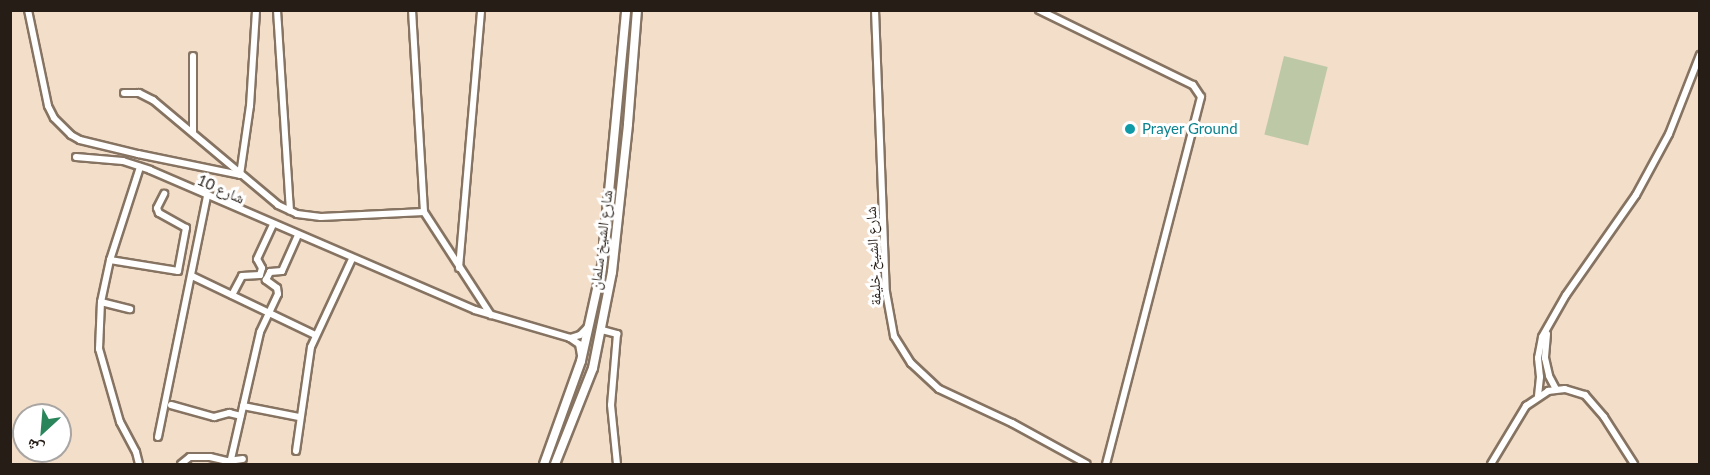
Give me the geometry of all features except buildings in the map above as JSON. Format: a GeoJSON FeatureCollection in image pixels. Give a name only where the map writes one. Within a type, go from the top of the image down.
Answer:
{"type":"FeatureCollection","features":[{"type":"Feature","properties":{"kind":"main road","name":"شارع الشيخ سلمان"},"geometry":{"type":"LineString","coordinates":[[544,465],[581,361],[591,325],[602,266],[626,10]]}},
{"type":"Feature","properties":{"kind":"main road","name":"شارع الشيخ سلمان"},"geometry":{"type":"LineString","coordinates":[[555,465],[593,368],[602,330],[612,272],[625,158],[637,10]]}},
{"type":"Feature","properties":{"kind":"main road"},"geometry":{"type":"LineString","coordinates":[[615,126],[623,126],[622,151],[625,158]]}},
{"type":"Feature","properties":{"kind":"street"},"geometry":{"type":"LineString","coordinates":[[28,10],[48,106],[54,118],[71,135],[80,140],[138,154],[240,175]]}},
{"type":"Feature","properties":{"kind":"street"},"geometry":{"type":"LineString","coordinates":[[240,175],[250,106],[256,10]]}},
{"type":"Feature","properties":{"kind":"street"},"geometry":{"type":"LineString","coordinates":[[277,10],[290,211]]}},
{"type":"Feature","properties":{"kind":"street"},"geometry":{"type":"LineString","coordinates":[[412,10],[424,212],[491,315]]}},
{"type":"Feature","properties":{"kind":"street"},"geometry":{"type":"LineString","coordinates":[[459,269],[482,10]]}},
{"type":"Feature","properties":{"kind":"street","name":"شارع الشيخ خليفة"},"geometry":{"type":"LineString","coordinates":[[875,10],[886,292],[894,336],[910,363],[939,389],[1012,423],[1086,465]]}},
{"type":"Feature","properties":{"kind":"street"},"geometry":{"type":"LineString","coordinates":[[1039,10],[1193,85],[1201,97],[1106,465]]}},
{"type":"Feature","properties":{"kind":"street"},"geometry":{"type":"LineString","coordinates":[[1538,396],[1539,348],[1549,324],[1636,195],[1669,134],[1700,55]]}},
{"type":"Feature","properties":{"kind":"street"},"geometry":{"type":"LineString","coordinates":[[193,56],[193,133]]}},
{"type":"Feature","properties":{"kind":"street"},"geometry":{"type":"LineString","coordinates":[[124,93],[139,93],[153,100],[240,175],[278,205],[290,211],[321,217],[424,212]]}},
{"type":"Feature","properties":{"kind":"street","name":"شارع 10"},"geometry":{"type":"LineString","coordinates":[[76,158],[102,158],[140,167],[352,259],[491,315],[570,338]]}},
{"type":"Feature","properties":{"kind":"street"},"geometry":{"type":"LineString","coordinates":[[139,465],[136,452],[120,422],[106,381],[99,349],[102,302],[110,260],[140,167]]}},
{"type":"Feature","properties":{"kind":"street"},"geometry":{"type":"LineString","coordinates":[[110,260],[178,271],[186,228],[159,213],[158,208],[164,194]]}},
{"type":"Feature","properties":{"kind":"street"},"geometry":{"type":"LineString","coordinates":[[158,438],[207,196]]}},
{"type":"Feature","properties":{"kind":"street"},"geometry":{"type":"LineString","coordinates":[[232,295],[242,276],[260,275],[262,268],[256,261],[273,224]]}},
{"type":"Feature","properties":{"kind":"street"},"geometry":{"type":"LineString","coordinates":[[231,459],[260,332],[278,290],[266,280],[270,272],[282,271],[298,235]]}},
{"type":"Feature","properties":{"kind":"street"},"geometry":{"type":"LineString","coordinates":[[296,451],[299,417],[315,335],[352,259]]}},
{"type":"Feature","properties":{"kind":"street"},"geometry":{"type":"LineString","coordinates":[[192,276],[315,335]]}},
{"type":"Feature","properties":{"kind":"street"},"geometry":{"type":"LineString","coordinates":[[102,302],[130,309]]}},
{"type":"Feature","properties":{"kind":"street"},"geometry":{"type":"LineString","coordinates":[[1549,324],[1545,358],[1549,376],[1556,389]]}},
{"type":"Feature","properties":{"kind":"street"},"geometry":{"type":"LineString","coordinates":[[570,338],[580,335],[591,325]]}},
{"type":"Feature","properties":{"kind":"street"},"geometry":{"type":"LineString","coordinates":[[602,330],[617,334],[611,405],[617,465]]}},
{"type":"Feature","properties":{"kind":"street"},"geometry":{"type":"LineString","coordinates":[[570,338],[579,344],[581,361]]}},
{"type":"Feature","properties":{"kind":"street"},"geometry":{"type":"LineString","coordinates":[[1491,465],[1526,406],[1538,396],[1556,389],[1575,390],[1585,395],[1604,417],[1634,465]]}},
{"type":"Feature","properties":{"kind":"street"},"geometry":{"type":"LineString","coordinates":[[171,405],[214,417],[229,413],[241,416]]}},
{"type":"Feature","properties":{"kind":"street"},"geometry":{"type":"LineString","coordinates":[[243,406],[299,417]]}},
{"type":"Feature","properties":{"kind":"street"},"geometry":{"type":"LineString","coordinates":[[181,465],[190,457],[210,457],[228,461],[243,459]]}},
{"type":"Feature","properties":{"kind":"green space"},"geometry":{"type":"Polygon","coordinates":[[[1284,56],[1328,67],[1308,145],[1264,135],[1284,56]]]}},
{"type":"Feature","properties":{"kind":"place","name":"Prayer Ground"},"geometry":{"type":"Point","coordinates":[1130,129]}}]}
